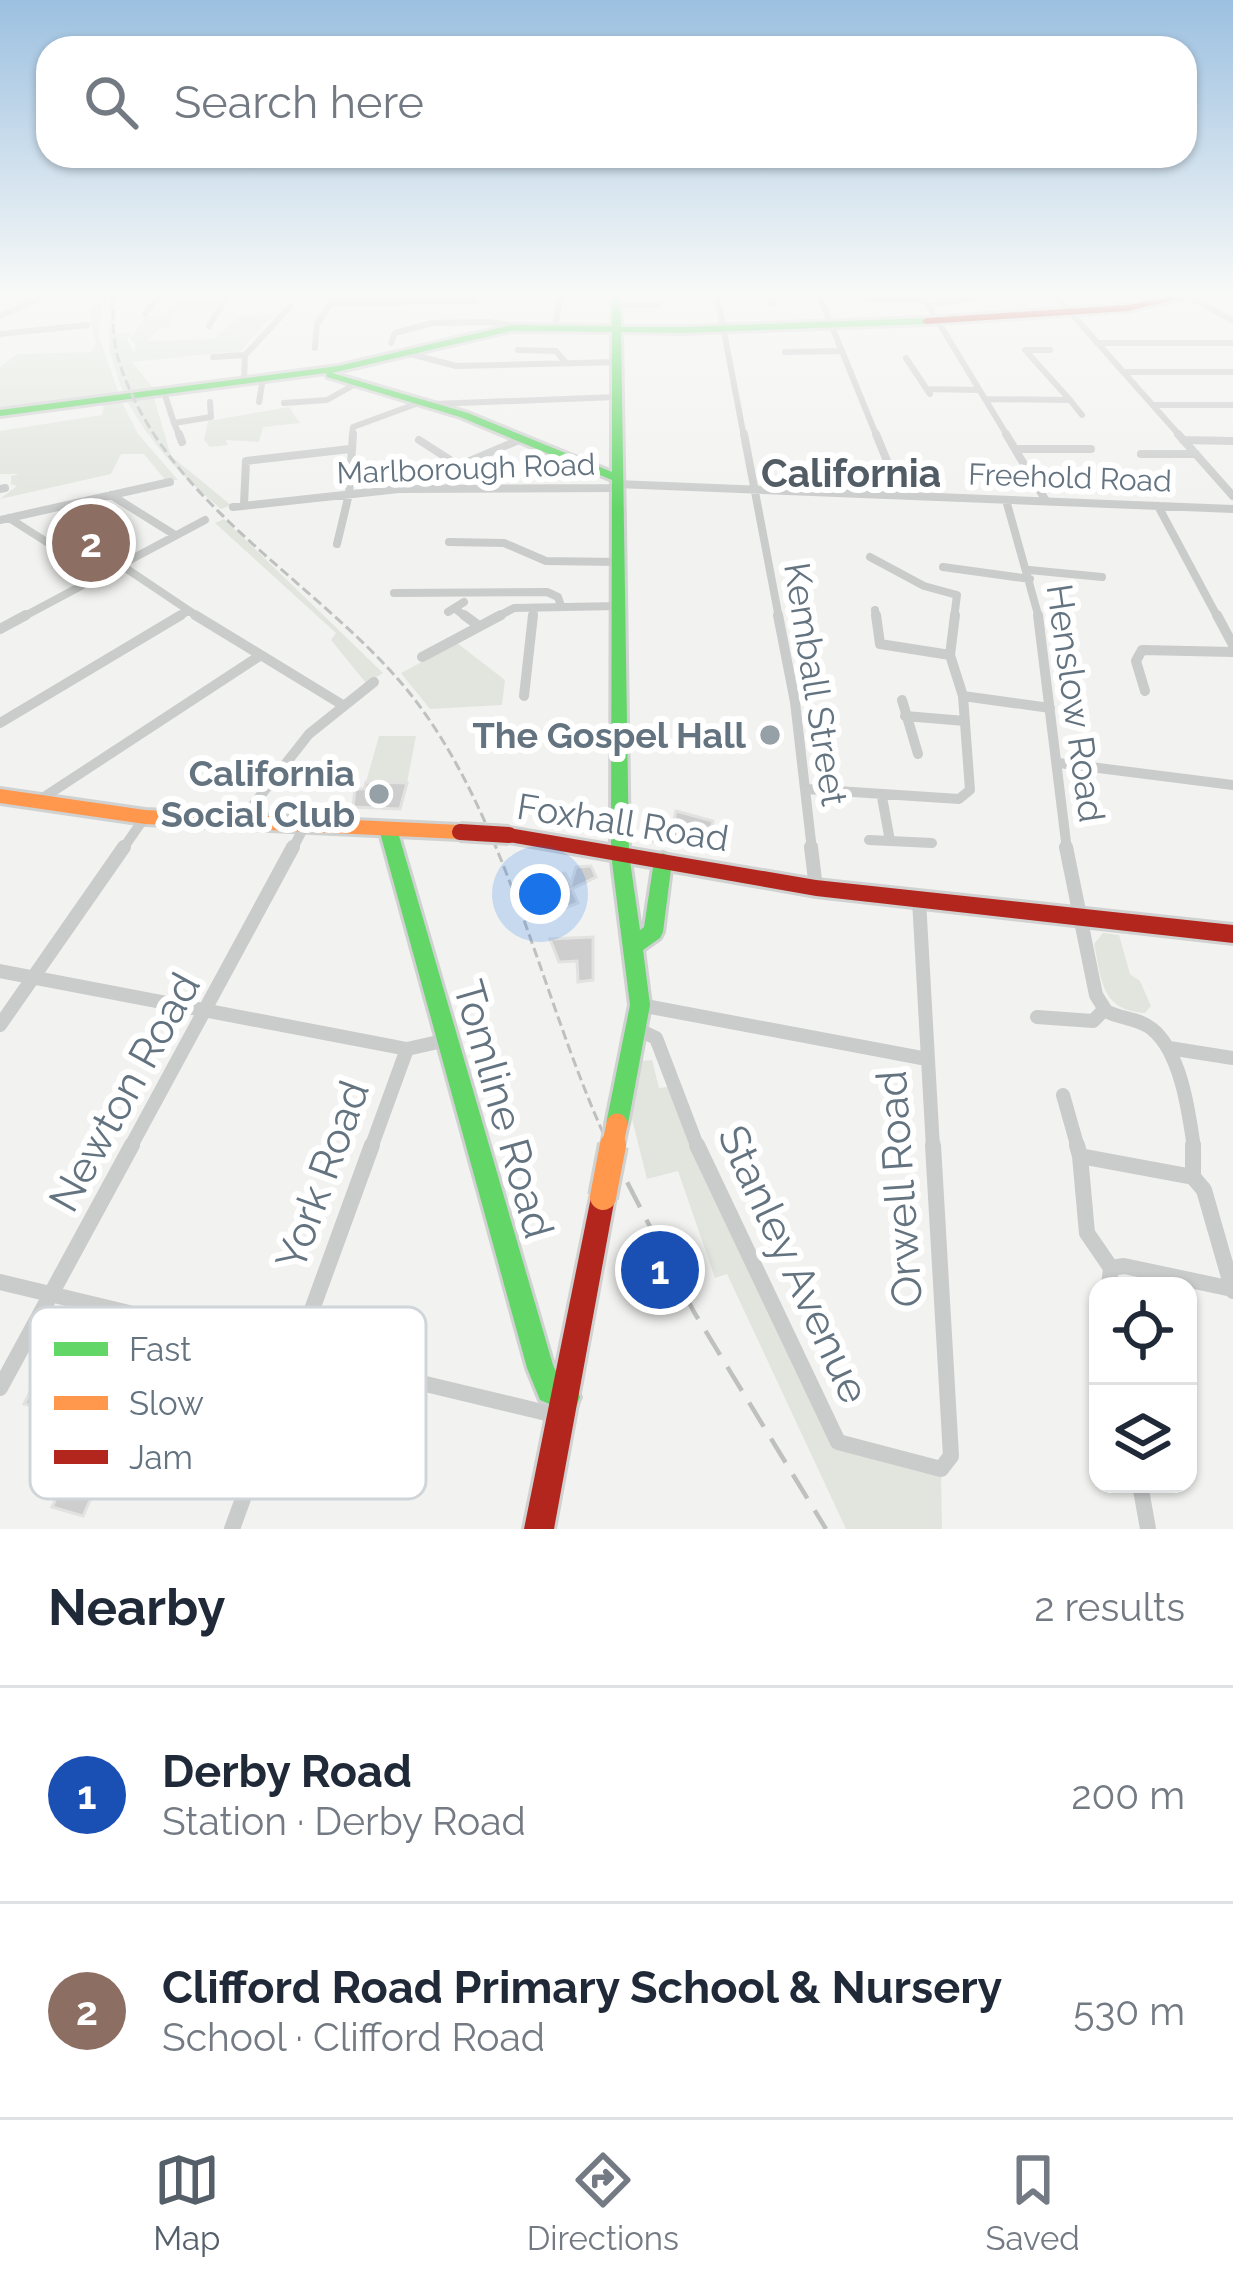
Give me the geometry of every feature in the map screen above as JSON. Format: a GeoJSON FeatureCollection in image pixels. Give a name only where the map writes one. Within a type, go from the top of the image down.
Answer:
{"type":"FeatureCollection","features":[{"type":"Feature","properties":{"kind":"street"},"geometry":{"type":"LineString","coordinates":[[249,366],[259,402]]}},
{"type":"Feature","properties":{"kind":"street"},"geometry":{"type":"LineString","coordinates":[[0,413],[163,389],[338,372],[350,366]]}},
{"type":"Feature","properties":{"kind":"street"},"geometry":{"type":"LineString","coordinates":[[539,1529],[640,1005],[620,854],[616,366]]}},
{"type":"Feature","properties":{"kind":"street","name":"Kemball Street"},"geometry":{"type":"LineString","coordinates":[[730,366],[807,788],[816,888]]}},
{"type":"Feature","properties":{"kind":"street"},"geometry":{"type":"LineString","coordinates":[[847,366],[901,495]]}},
{"type":"Feature","properties":{"kind":"street"},"geometry":{"type":"LineString","coordinates":[[913,366],[929,392],[979,390]]}},
{"type":"Feature","properties":{"kind":"street"},"geometry":{"type":"LineString","coordinates":[[965,366],[1046,501]]}},
{"type":"Feature","properties":{"kind":"street"},"geometry":{"type":"LineString","coordinates":[[1040,366],[1082,415]]}},
{"type":"Feature","properties":{"kind":"street"},"geometry":{"type":"LineString","coordinates":[[1119,366],[1233,496]]}},
{"type":"Feature","properties":{"kind":"street"},"geometry":{"type":"LineString","coordinates":[[338,372],[520,439],[617,483]]}},
{"type":"Feature","properties":{"kind":"street"},"geometry":{"type":"LineString","coordinates":[[1124,372],[1233,372]]}},
{"type":"Feature","properties":{"kind":"street"},"geometry":{"type":"LineString","coordinates":[[284,403],[327,400],[358,382]]}},
{"type":"Feature","properties":{"kind":"street"},"geometry":{"type":"LineString","coordinates":[[163,389],[182,442]]}},
{"type":"Feature","properties":{"kind":"street"},"geometry":{"type":"LineString","coordinates":[[337,544],[349,494],[350,449],[359,421],[429,403],[616,397]]}},
{"type":"Feature","properties":{"kind":"street"},"geometry":{"type":"LineString","coordinates":[[985,399],[1070,400]]}},
{"type":"Feature","properties":{"kind":"street"},"geometry":{"type":"LineString","coordinates":[[174,423],[211,417],[210,402]]}},
{"type":"Feature","properties":{"kind":"street"},"geometry":{"type":"LineString","coordinates":[[1153,406],[1230,408]]}},
{"type":"Feature","properties":{"kind":"street"},"geometry":{"type":"LineString","coordinates":[[448,489],[458,465],[520,439]]}},
{"type":"Feature","properties":{"kind":"street"},"geometry":{"type":"LineString","coordinates":[[419,440],[458,465]]}},
{"type":"Feature","properties":{"kind":"street"},"geometry":{"type":"LineString","coordinates":[[1184,440],[1233,441]]}},
{"type":"Feature","properties":{"kind":"street"},"geometry":{"type":"LineString","coordinates":[[244,504],[249,460],[350,449]]}},
{"type":"Feature","properties":{"kind":"street"},"geometry":{"type":"LineString","coordinates":[[1015,449],[1091,449]]}},
{"type":"Feature","properties":{"kind":"street"},"geometry":{"type":"LineString","coordinates":[[1141,454],[1196,454]]}},
{"type":"Feature","properties":{"kind":"street"},"geometry":{"type":"LineString","coordinates":[[4,519],[170,482]]}},
{"type":"Feature","properties":{"kind":"street","name":"Freehold Road"},"geometry":{"type":"LineString","coordinates":[[617,483],[1233,509]]}},
{"type":"Feature","properties":{"kind":"street","name":"Marlborough Road"},"geometry":{"type":"LineString","coordinates":[[233,507],[349,494],[617,483]]}},
{"type":"Feature","properties":{"kind":"street"},"geometry":{"type":"LineString","coordinates":[[111,495],[175,535]]}},
{"type":"Feature","properties":{"kind":"street","name":"Henslow Road"},"geometry":{"type":"LineString","coordinates":[[1006,500],[1030,574],[1078,917],[1103,1011]]}},
{"type":"Feature","properties":{"kind":"street"},"geometry":{"type":"LineString","coordinates":[[1145,691],[1136,661],[1142,650],[1233,649],[1158,506]]}},
{"type":"Feature","properties":{"kind":"street"},"geometry":{"type":"LineString","coordinates":[[4,519],[100,576]]}},
{"type":"Feature","properties":{"kind":"street"},"geometry":{"type":"LineString","coordinates":[[3,624],[205,520]]}},
{"type":"Feature","properties":{"kind":"street"},"geometry":{"type":"LineString","coordinates":[[448,542],[504,543],[539,560],[618,562]]}},
{"type":"Feature","properties":{"kind":"street"},"geometry":{"type":"LineString","coordinates":[[807,788],[881,797],[966,796],[963,696],[950,655],[957,595],[924,586],[873,562]]}},
{"type":"Feature","properties":{"kind":"street"},"geometry":{"type":"LineString","coordinates":[[121,565],[258,657],[341,704]]}},
{"type":"Feature","properties":{"kind":"street"},"geometry":{"type":"LineString","coordinates":[[943,567],[1102,577]]}},
{"type":"Feature","properties":{"kind":"street"},"geometry":{"type":"LineString","coordinates":[[394,593],[547,592],[558,597],[561,606]]}},
{"type":"Feature","properties":{"kind":"street"},"geometry":{"type":"LineString","coordinates":[[422,657],[509,610],[618,606]]}},
{"type":"Feature","properties":{"kind":"street"},"geometry":{"type":"LineString","coordinates":[[457,608],[479,626]]}},
{"type":"Feature","properties":{"kind":"street"},"geometry":{"type":"LineString","coordinates":[[524,695],[534,608]]}},
{"type":"Feature","properties":{"kind":"street"},"geometry":{"type":"LineString","coordinates":[[874,610],[880,644],[950,655]]}},
{"type":"Feature","properties":{"kind":"street"},"geometry":{"type":"LineString","coordinates":[[0,723],[188,611]]}},
{"type":"Feature","properties":{"kind":"street"},"geometry":{"type":"LineString","coordinates":[[32,804],[258,657]]}},
{"type":"Feature","properties":{"kind":"street"},"geometry":{"type":"LineString","coordinates":[[239,823],[282,765],[341,704],[374,682]]}},
{"type":"Feature","properties":{"kind":"street"},"geometry":{"type":"LineString","coordinates":[[963,696],[1050,708]]}},
{"type":"Feature","properties":{"kind":"street"},"geometry":{"type":"LineString","coordinates":[[902,700],[918,754]]}},
{"type":"Feature","properties":{"kind":"street"},"geometry":{"type":"LineString","coordinates":[[905,716],[965,721]]}},
{"type":"Feature","properties":{"kind":"street"},"geometry":{"type":"LineString","coordinates":[[1059,764],[1233,785]]}},
{"type":"Feature","properties":{"kind":"street","name":"Foxhall Road"},"geometry":{"type":"LineString","coordinates":[[0,796],[145,817],[509,835],[816,888],[1233,934]]}},
{"type":"Feature","properties":{"kind":"street"},"geometry":{"type":"LineString","coordinates":[[881,797],[890,841]]}},
{"type":"Feature","properties":{"kind":"street"},"geometry":{"type":"LineString","coordinates":[[0,1025],[145,817]]}},
{"type":"Feature","properties":{"kind":"street","name":"Newton Road"},"geometry":{"type":"LineString","coordinates":[[45,1307],[304,827]]}},
{"type":"Feature","properties":{"kind":"street","name":"Tomline Road"},"geometry":{"type":"LineString","coordinates":[[388,829],[540,1368],[564,1407]]}},
{"type":"Feature","properties":{"kind":"street"},"geometry":{"type":"LineString","coordinates":[[869,840],[932,843]]}},
{"type":"Feature","properties":{"kind":"street"},"geometry":{"type":"LineString","coordinates":[[635,944],[652,932],[663,861]]}},
{"type":"Feature","properties":{"kind":"street","name":"Orwell Road"},"geometry":{"type":"LineString","coordinates":[[920,900],[951,1456],[940,1469]]}},
{"type":"Feature","properties":{"kind":"street"},"geometry":{"type":"LineString","coordinates":[[0,971],[407,1049],[447,1040]]}},
{"type":"Feature","properties":{"kind":"street"},"geometry":{"type":"LineString","coordinates":[[640,1005],[927,1059]]}},
{"type":"Feature","properties":{"kind":"street"},"geometry":{"type":"LineString","coordinates":[[1037,1017],[1093,1021],[1103,1011],[1149,1025],[1169,1048],[1195,1153],[1193,1177]]}},
{"type":"Feature","properties":{"kind":"street","name":"Stanley Avenue"},"geometry":{"type":"LineString","coordinates":[[635,1028],[656,1038],[715,1191],[838,1442],[940,1469]]}},
{"type":"Feature","properties":{"kind":"street"},"geometry":{"type":"LineString","coordinates":[[1169,1048],[1233,1058]]}},
{"type":"Feature","properties":{"kind":"street","name":"York Road"},"geometry":{"type":"LineString","coordinates":[[312,1307],[407,1049]]}},
{"type":"Feature","properties":{"kind":"street"},"geometry":{"type":"LineString","coordinates":[[1063,1095],[1080,1156],[1087,1233],[1110,1277]]}},
{"type":"Feature","properties":{"kind":"street"},"geometry":{"type":"LineString","coordinates":[[1080,1156],[1193,1177],[1204,1190],[1232,1290],[1197,1286]]}},
{"type":"Feature","properties":{"kind":"street"},"geometry":{"type":"LineString","coordinates":[[0,1282],[98,1307]]}},
{"type":"Feature","properties":{"kind":"street","name":"Newton Road"},"geometry":{"type":"LineString","coordinates":[[0,1388],[30,1334]]}},
{"type":"Feature","properties":{"kind":"street"},"geometry":{"type":"LineString","coordinates":[[426,1379],[564,1407]]}},
{"type":"Feature","properties":{"kind":"street"},"geometry":{"type":"LineString","coordinates":[[1142,1493],[1148,1529]]}},
{"type":"Feature","properties":{"kind":"street","name":"York Road"},"geometry":{"type":"LineString","coordinates":[[232,1529],[243,1499]]}},
{"type":"Feature","properties":{"kind":"shaded area"},"geometry":{"type":"Polygon","coordinates":[[[109,366],[119,394],[0,409],[0,367],[109,366]]]}},
{"type":"Feature","properties":{"kind":"shaded area"},"geometry":{"type":"Polygon","coordinates":[[[114,366],[136,366],[154,389],[123,393],[114,366]]]}},
{"type":"Feature","properties":{"kind":"shaded area"},"geometry":{"type":"Polygon","coordinates":[[[154,398],[171,456],[231,505],[221,509],[180,472],[126,399],[154,398]]]}},
{"type":"Feature","properties":{"kind":"shaded area"},"geometry":{"type":"Polygon","coordinates":[[[121,400],[138,434],[178,480],[166,481],[144,454],[121,454],[111,474],[0,499],[17,486],[11,484],[11,476],[19,474],[0,474],[0,431],[102,415],[104,403],[121,400]]]}},
{"type":"Feature","properties":{"kind":"shaded area"},"geometry":{"type":"Polygon","coordinates":[[[289,407],[300,423],[263,427],[259,442],[226,440],[228,445],[210,447],[204,440],[208,421],[289,407]]]}},
{"type":"Feature","properties":{"kind":"shaded area"},"geometry":{"type":"Polygon","coordinates":[[[224,519],[383,673],[366,683],[331,640],[336,633],[215,523],[224,519]]]}},
{"type":"Feature","properties":{"kind":"shaded area"},"geometry":{"type":"Polygon","coordinates":[[[457,643],[505,680],[502,705],[430,709],[401,673],[457,643]]]}},
{"type":"Feature","properties":{"kind":"shaded area"},"geometry":{"type":"Polygon","coordinates":[[[379,736],[416,736],[407,783],[366,782],[379,736]]]}},
{"type":"Feature","properties":{"kind":"shaded area"},"geometry":{"type":"Polygon","coordinates":[[[1103,933],[1119,935],[1130,974],[1140,981],[1151,1006],[1145,1013],[1120,1006],[1106,991],[1094,944],[1103,933]]]}},
{"type":"Feature","properties":{"kind":"shaded area"},"geometry":{"type":"Polygon","coordinates":[[[652,1060],[659,1088],[675,1086],[838,1442],[941,1469],[942,1529],[846,1529],[727,1274],[715,1278],[678,1171],[647,1179],[632,1119],[641,1061],[652,1060]]]}},
{"type":"Feature","properties":{"kind":"building","name":"California Social Club"},"geometry":{"type":"Polygon","coordinates":[[[366,782],[407,783],[400,809],[353,807],[355,789],[364,789],[366,782]]]}},
{"type":"Feature","properties":{"kind":"building"},"geometry":{"type":"Polygon","coordinates":[[[676,811],[713,821],[708,849],[652,841],[655,830],[671,833],[676,811]]]}},
{"type":"Feature","properties":{"kind":"building"},"geometry":{"type":"Polygon","coordinates":[[[591,866],[596,877],[572,889],[578,903],[542,917],[529,885],[565,873],[571,884],[576,867],[591,866]]]}},
{"type":"Feature","properties":{"kind":"building"},"geometry":{"type":"Polygon","coordinates":[[[593,937],[593,980],[578,982],[577,961],[559,962],[550,939],[593,937]]]}},
{"type":"Feature","properties":{"kind":"building"},"geometry":{"type":"Polygon","coordinates":[[[56,1499],[91,1499],[83,1516],[52,1507],[56,1499]]]}},
{"type":"Feature","properties":{"kind":"railway"},"geometry":{"type":"LineString","coordinates":[[121,366],[139,409],[205,498],[371,651],[408,691],[443,740],[498,852],[610,1148]]}},
{"type":"Feature","properties":{"kind":"railway"},"geometry":{"type":"LineString","coordinates":[[608,1145],[694,1312],[826,1529]]}},
{"type":"Feature","properties":{"kind":"traffic: fast"},"geometry":{"type":"LineString","coordinates":[[0,413],[349,366]]}},
{"type":"Feature","properties":{"kind":"traffic: fast"},"geometry":{"type":"LineString","coordinates":[[617,366],[620,854],[640,1005],[617,1124]]}},
{"type":"Feature","properties":{"kind":"traffic: fast"},"geometry":{"type":"LineString","coordinates":[[330,375],[464,415],[617,478]]}},
{"type":"Feature","properties":{"kind":"traffic: fast"},"geometry":{"type":"LineString","coordinates":[[388,829],[540,1368],[550,1390],[566,1397]]}},
{"type":"Feature","properties":{"kind":"traffic: fast"},"geometry":{"type":"LineString","coordinates":[[635,944],[653,932],[663,861]]}},
{"type":"Feature","properties":{"kind":"traffic: slow"},"geometry":{"type":"LineString","coordinates":[[0,796],[145,817],[460,832]]}},
{"type":"Feature","properties":{"kind":"traffic: slow"},"geometry":{"type":"LineString","coordinates":[[603,1197],[617,1124]]}},
{"type":"Feature","properties":{"kind":"traffic: jam"},"geometry":{"type":"LineString","coordinates":[[460,832],[509,835]]}},
{"type":"Feature","properties":{"kind":"traffic: jam"},"geometry":{"type":"LineString","coordinates":[[509,835],[816,888],[1233,934]]}},
{"type":"Feature","properties":{"kind":"traffic: jam"},"geometry":{"type":"LineString","coordinates":[[539,1529],[603,1197]]}},
{"type":"Feature","properties":{"kind":"place","name":"Clifford Road Primary School & Nursery"},"geometry":{"type":"Point","coordinates":[91,543]}},
{"type":"Feature","properties":{"kind":"place","name":"The Gospel Hall"},"geometry":{"type":"Point","coordinates":[770,735]}},
{"type":"Feature","properties":{"kind":"place","name":"California Social Club"},"geometry":{"type":"Point","coordinates":[379,794]}},
{"type":"Feature","properties":{"kind":"place","name":"Derby Road"},"geometry":{"type":"Point","coordinates":[660,1270]}},
{"type":"Feature","properties":{"kind":"district","name":"California"},"geometry":{"type":"Point","coordinates":[851,473]}}]}
